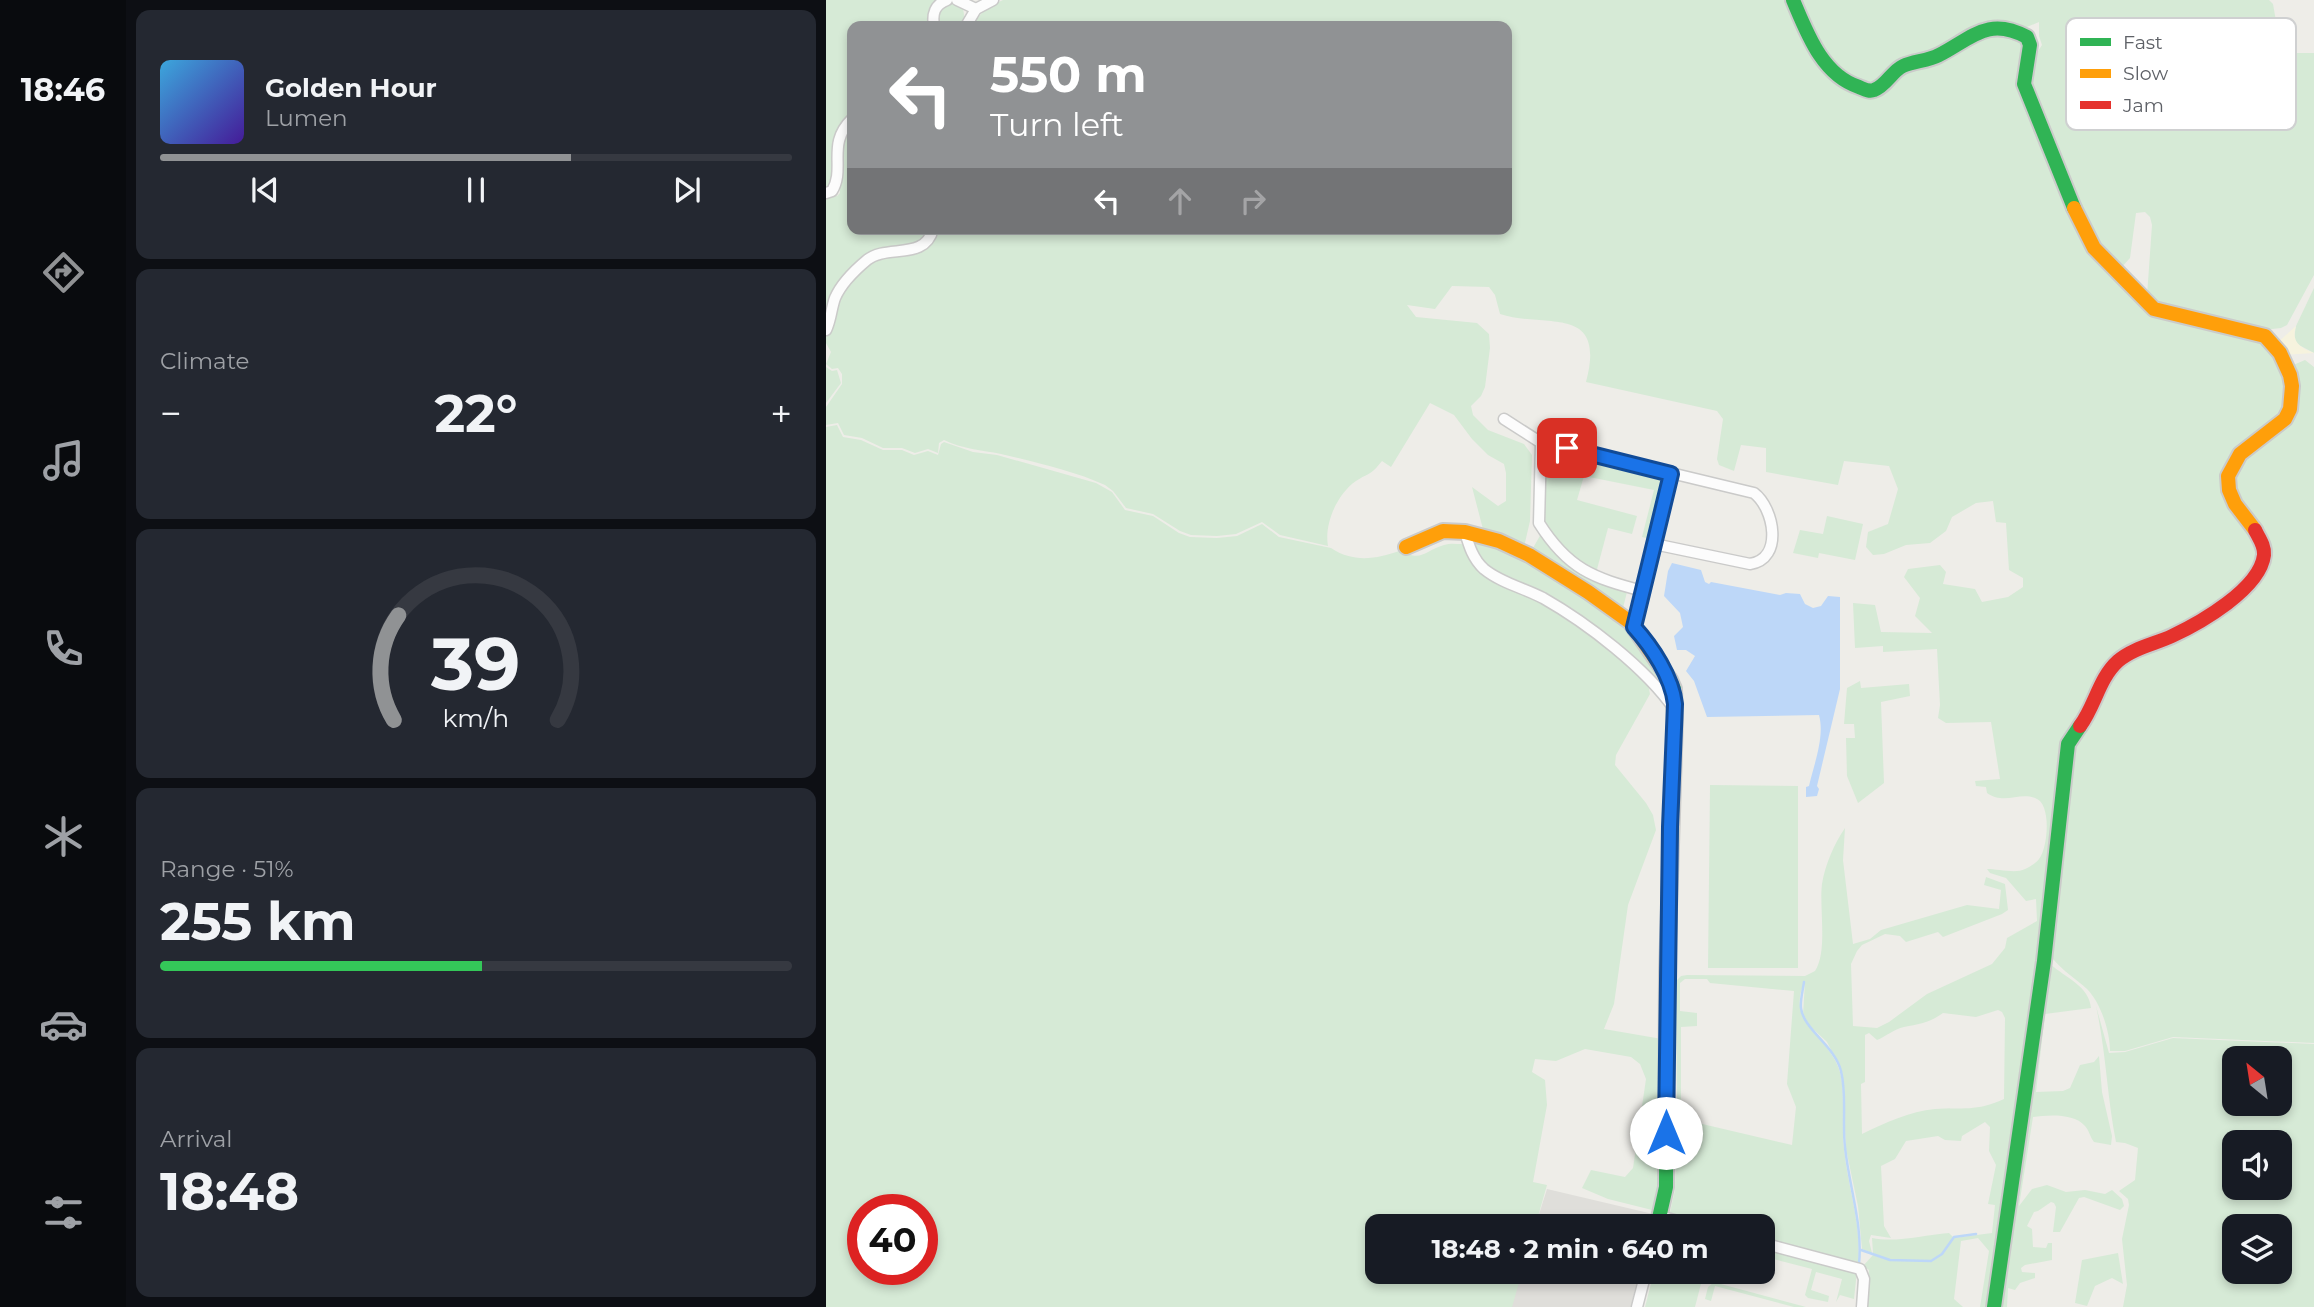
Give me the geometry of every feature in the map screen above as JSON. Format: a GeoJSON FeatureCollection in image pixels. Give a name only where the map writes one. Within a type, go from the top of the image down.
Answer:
{"type":"FeatureCollection","features":[{"type":"Feature","properties":{"kind":"street"},"geometry":{"type":"LineString","coordinates":[[934,21],[936,6],[947,0]]}},
{"type":"Feature","properties":{"kind":"street"},"geometry":{"type":"LineString","coordinates":[[957,0],[976,9]]}},
{"type":"Feature","properties":{"kind":"street"},"geometry":{"type":"LineString","coordinates":[[969,21],[976,9],[993,0]]}},
{"type":"Feature","properties":{"kind":"street"},"geometry":{"type":"LineString","coordinates":[[1793,0],[1822,61],[1848,82],[1870,91],[1878,89],[1901,66],[1937,56],[1975,33],[2004,27],[2026,37],[2030,45],[2030,56],[2024,85],[2079,221],[2094,248],[2154,309],[2265,336],[2275,344],[2282,357],[2291,386],[2290,412],[2285,419],[2242,452],[2235,460],[2228,477],[2228,486],[2236,506],[2265,549],[2259,569],[2246,586],[2199,621],[2129,654],[2118,662],[2100,683],[2088,715],[2068,744],[2043,961],[1994,1307]]}},
{"type":"Feature","properties":{"kind":"street"},"geometry":{"type":"LineString","coordinates":[[826,193],[832,191],[837,180],[834,148],[847,124]]}},
{"type":"Feature","properties":{"kind":"street"},"geometry":{"type":"LineString","coordinates":[[826,330],[837,294],[866,260],[880,253],[918,247],[931,235]]}},
{"type":"Feature","properties":{"kind":"street"},"geometry":{"type":"LineString","coordinates":[[1504,419],[1541,443],[1754,493],[1760,498],[1772,521],[1770,545],[1757,563],[1750,564],[1654,544]]}},
{"type":"Feature","properties":{"kind":"street"},"geometry":{"type":"LineString","coordinates":[[1541,443],[1539,523],[1546,534],[1559,550],[1583,570],[1601,580],[1643,591]]}},
{"type":"Feature","properties":{"kind":"street"},"geometry":{"type":"LineString","coordinates":[[1634,627],[1671,474]]}},
{"type":"Feature","properties":{"kind":"street"},"geometry":{"type":"LineString","coordinates":[[1406,547],[1443,531],[1465,532],[1490,538],[1529,555],[1616,611],[1634,627],[1669,678],[1674,690],[1668,919],[1666,1187],[1660,1214]]}},
{"type":"Feature","properties":{"kind":"street"},"geometry":{"type":"LineString","coordinates":[[1465,532],[1473,556],[1486,571],[1545,599],[1607,643],[1636,665],[1675,710]]}},
{"type":"Feature","properties":{"kind":"street"},"geometry":{"type":"LineString","coordinates":[[1775,1246],[1860,1269],[1864,1279],[1862,1307]]}},
{"type":"Feature","properties":{"kind":"street"},"geometry":{"type":"LineString","coordinates":[[1637,1307],[1643,1284]]}},
{"type":"Feature","properties":{"kind":"shaded area"},"geometry":{"type":"Polygon","coordinates":[[[1547,1189],[1653,1214],[1539,1214],[1547,1189]]]}},
{"type":"Feature","properties":{"kind":"shaded area"},"geometry":{"type":"Polygon","coordinates":[[[1517,1284],[1636,1284],[1631,1307],[1510,1307],[1517,1284]]]}},
{"type":"Feature","properties":{"kind":"green space"},"geometry":{"type":"Polygon","coordinates":[[[826,0],[937,0],[931,11],[930,21],[847,21],[847,120],[836,137],[833,182],[826,190],[826,0]]]}},
{"type":"Feature","properties":{"kind":"green space"},"geometry":{"type":"Polygon","coordinates":[[[1003,0],[1789,0],[1810,53],[1820,65],[1858,92],[1981,35],[2002,30],[2021,40],[2025,50],[2024,65],[2075,221],[2146,307],[2266,339],[2286,371],[2287,412],[2224,475],[2259,542],[2256,568],[2213,609],[2130,650],[2074,730],[2057,825],[1991,1307],[1980,1307],[1989,1251],[1978,1238],[1961,1241],[1954,1299],[1963,1307],[1865,1307],[1869,1270],[1863,1266],[1873,1255],[1888,1260],[1873,1253],[1872,1238],[1900,1239],[1949,1233],[1954,1238],[1992,1233],[1995,1205],[1988,1204],[1996,1165],[1989,1151],[1990,1127],[1985,1122],[1962,1136],[1961,1141],[1945,1140],[1938,1136],[1906,1141],[1895,1159],[1881,1166],[1884,1226],[1891,1238],[1871,1235],[1869,1241],[1872,1253],[1862,1249],[1858,1206],[1846,1149],[1842,1071],[1827,1042],[1809,1025],[1803,1015],[1805,981],[1800,995],[1800,1007],[1804,1018],[1810,1028],[1833,1057],[1841,1077],[1844,1149],[1856,1221],[1858,1265],[1775,1243],[1775,1214],[1670,1212],[1675,1190],[1676,981],[1687,975],[1805,976],[1815,971],[1821,952],[1823,877],[1830,855],[1845,828],[1843,860],[1853,944],[1870,939],[1881,930],[1967,905],[1999,909],[2001,890],[1984,885],[1986,877],[2005,884],[2008,910],[1943,937],[1938,932],[1906,942],[1900,936],[1885,934],[1862,945],[1851,964],[1853,1026],[1877,1028],[1927,994],[1992,964],[2005,948],[2007,938],[2037,921],[2036,899],[2026,901],[2006,878],[1990,873],[1987,869],[2017,871],[2033,865],[2045,846],[2047,826],[2044,808],[2035,798],[1999,798],[1987,793],[1986,787],[1976,786],[1975,781],[2000,779],[1991,722],[1946,723],[1938,718],[1940,705],[1937,649],[1883,652],[1883,646],[1855,648],[1853,603],[1875,605],[1881,632],[1932,633],[1915,616],[1920,598],[1904,577],[1908,569],[1940,565],[1946,572],[1943,584],[1975,589],[1982,602],[2008,597],[2023,587],[2023,578],[2009,570],[2006,523],[1996,522],[1993,501],[1976,503],[1952,517],[1946,531],[1930,543],[1906,545],[1884,554],[1873,555],[1866,547],[1868,532],[1888,524],[1898,489],[1889,466],[1844,461],[1838,485],[1766,472],[1766,448],[1741,445],[1734,471],[1719,465],[1717,459],[1723,419],[1717,411],[1586,382],[1590,357],[1588,340],[1580,330],[1553,321],[1500,314],[1495,295],[1489,287],[1452,286],[1435,309],[1407,305],[1416,317],[1477,323],[1489,334],[1485,387],[1481,396],[1471,406],[1473,415],[1488,430],[1524,444],[1532,455],[1530,521],[1524,547],[1484,533],[1472,487],[1498,506],[1506,501],[1504,464],[1488,455],[1454,415],[1430,403],[1391,467],[1382,461],[1372,472],[1349,487],[1338,501],[1328,528],[1328,546],[1280,535],[1262,522],[1236,534],[1191,535],[1153,514],[1126,508],[1105,485],[1054,467],[944,440],[939,443],[938,453],[928,449],[915,453],[902,448],[883,448],[862,438],[844,435],[838,423],[826,425],[826,407],[842,384],[842,374],[838,368],[832,369],[826,364],[831,352],[826,343],[826,334],[841,294],[864,266],[879,258],[904,255],[929,235],[1512,235],[1512,21],[975,21],[986,8],[1003,0]],[[1685,979],[1680,983],[1680,1011],[1697,1013],[1697,1026],[1681,1027],[1681,1119],[1792,1145],[1796,1107],[1787,1084],[1794,991],[1710,983],[1707,979],[1685,979]],[[1998,1010],[1976,1017],[1943,1013],[1928,1021],[1897,1029],[1877,1040],[1869,1033],[1865,1035],[1865,1082],[1861,1084],[1862,1134],[1916,1112],[1977,1107],[2004,1099],[2005,1018],[1998,1010]]]}},
{"type":"Feature","properties":{"kind":"green space"},"geometry":{"type":"Polygon","coordinates":[[[1796,0],[2269,0],[2273,4],[2275,18],[2066,18],[2066,130],[2296,130],[2296,53],[2314,53],[2314,275],[2287,325],[2281,328],[2263,330],[2162,311],[2147,296],[2152,225],[2150,217],[2145,212],[2136,213],[2130,258],[2120,269],[2097,247],[2027,84],[2033,59],[2042,45],[2039,22],[2022,29],[2006,23],[1866,86],[1826,61],[1796,0]]]}},
{"type":"Feature","properties":{"kind":"green space"},"geometry":{"type":"Polygon","coordinates":[[[951,2],[961,5],[963,21],[938,21],[940,7],[951,2]]]}},
{"type":"Feature","properties":{"kind":"green space"},"geometry":{"type":"Polygon","coordinates":[[[847,131],[847,235],[926,235],[922,243],[864,257],[826,321],[826,197],[840,193],[836,150],[847,131]]]}},
{"type":"Feature","properties":{"kind":"green space"},"geometry":{"type":"Polygon","coordinates":[[[2314,288],[2314,353],[2297,344],[2294,338],[2296,326],[2314,288]]]}},
{"type":"Feature","properties":{"kind":"green space"},"geometry":{"type":"Polygon","coordinates":[[[2305,360],[2314,367],[2314,1043],[2173,1037],[2125,1051],[2110,1051],[2104,1018],[2092,995],[2053,959],[2045,959],[2074,741],[2103,684],[2122,663],[2195,628],[2269,559],[2232,486],[2237,463],[2288,421],[2291,366],[2305,360]]]}},
{"type":"Feature","properties":{"kind":"green space"},"geometry":{"type":"Polygon","coordinates":[[[826,367],[832,371],[837,370],[841,383],[826,403],[826,367]]]}},
{"type":"Feature","properties":{"kind":"green space"},"geometry":{"type":"Polygon","coordinates":[[[837,425],[843,437],[861,440],[883,450],[902,450],[914,455],[928,451],[938,455],[944,442],[973,452],[997,455],[1096,483],[1112,492],[1125,510],[1153,516],[1190,537],[1237,536],[1262,524],[1279,537],[1331,548],[1356,558],[1382,556],[1399,551],[1419,556],[1446,544],[1462,544],[1473,563],[1541,602],[1609,649],[1648,684],[1650,694],[1616,755],[1615,765],[1646,803],[1653,815],[1656,830],[1628,905],[1614,1004],[1604,1029],[1662,1039],[1661,1190],[1656,1211],[1608,1199],[1582,1188],[1591,1170],[1625,1177],[1633,1168],[1646,1079],[1640,1064],[1631,1057],[1585,1049],[1556,1061],[1535,1059],[1532,1072],[1545,1080],[1547,1105],[1533,1182],[1547,1185],[1539,1214],[1365,1214],[1365,1284],[1519,1284],[1512,1307],[826,1307],[826,427],[837,425]]]}},
{"type":"Feature","properties":{"kind":"green space"},"geometry":{"type":"Polygon","coordinates":[[[1549,450],[1660,473],[1664,481],[1651,539],[1642,537],[1654,490],[1584,476],[1577,500],[1637,516],[1632,534],[1608,528],[1596,573],[1559,545],[1544,525],[1549,450]]]}},
{"type":"Feature","properties":{"kind":"green space"},"geometry":{"type":"Polygon","coordinates":[[[1827,516],[1863,524],[1855,560],[1819,553],[1818,558],[1793,553],[1800,530],[1823,534],[1827,516]]]}},
{"type":"Feature","properties":{"kind":"green space"},"geometry":{"type":"Polygon","coordinates":[[[1541,534],[1580,571],[1596,582],[1627,592],[1622,612],[1538,554],[1533,548],[1541,534]]]}},
{"type":"Feature","properties":{"kind":"green space"},"geometry":{"type":"Polygon","coordinates":[[[1474,541],[1510,550],[1627,625],[1666,683],[1662,686],[1609,641],[1485,566],[1475,549],[1474,541]]]}},
{"type":"Feature","properties":{"kind":"green space"},"geometry":{"type":"Polygon","coordinates":[[[1860,681],[1861,688],[1909,684],[1910,696],[1881,702],[1884,783],[1858,803],[1847,776],[1846,738],[1855,738],[1854,724],[1844,724],[1847,688],[1860,681]]]}},
{"type":"Feature","properties":{"kind":"green space"},"geometry":{"type":"Polygon","coordinates":[[[1710,785],[1798,786],[1798,968],[1708,968],[1710,785]]]}},
{"type":"Feature","properties":{"kind":"green space"},"geometry":{"type":"Polygon","coordinates":[[[2050,964],[2081,988],[2091,1008],[2045,1014],[2036,1092],[2063,1091],[2070,1088],[2080,1065],[2094,1062],[2099,1056],[2102,1092],[2112,1136],[2111,1145],[2094,1142],[2085,1126],[2074,1119],[2033,1117],[2019,1206],[2032,1189],[2047,1185],[2066,1192],[2085,1190],[2105,1194],[2112,1190],[2122,1199],[2124,1206],[2120,1210],[2084,1197],[2079,1198],[2060,1232],[2053,1232],[2056,1207],[2054,1203],[2051,1202],[2034,1212],[2027,1226],[2032,1229],[2033,1247],[2046,1248],[2048,1243],[2052,1243],[2052,1260],[2021,1268],[2022,1272],[2035,1273],[2035,1278],[2020,1283],[2015,1290],[2008,1288],[2007,1307],[1996,1307],[2050,964]]]}},
{"type":"Feature","properties":{"kind":"green space"},"geometry":{"type":"Polygon","coordinates":[[[2096,1006],[2109,1053],[2125,1052],[2173,1038],[2314,1044],[2314,1307],[2123,1307],[2127,1285],[2122,1239],[2129,1205],[2128,1199],[2119,1191],[2135,1180],[2138,1148],[2116,1142],[2096,1006]]]}},
{"type":"Feature","properties":{"kind":"green space"},"geometry":{"type":"Polygon","coordinates":[[[1775,1249],[1857,1271],[1854,1299],[1840,1295],[1836,1302],[1842,1279],[1816,1272],[1811,1290],[1829,1296],[1828,1302],[1808,1298],[1805,1295],[1812,1269],[1775,1259],[1775,1249]]]}},
{"type":"Feature","properties":{"kind":"green space"},"geometry":{"type":"Polygon","coordinates":[[[2118,1253],[2123,1284],[2112,1278],[2095,1286],[2087,1306],[2075,1303],[2082,1260],[2118,1253]]]}},
{"type":"Feature","properties":{"kind":"green space"},"geometry":{"type":"Polygon","coordinates":[[[1651,1284],[1701,1284],[1695,1307],[1645,1307],[1651,1284]]]}},
{"type":"Feature","properties":{"kind":"green space"},"geometry":{"type":"Polygon","coordinates":[[[1721,1284],[1806,1307],[1794,1307],[1715,1286],[1711,1301],[1705,1299],[1708,1287],[1721,1284]]]}},
{"type":"Feature","properties":{"kind":"sand"},"geometry":{"type":"Polygon","coordinates":[[[2296,326],[2298,344],[2314,353],[2284,355],[2277,343],[2296,326]]]}},
{"type":"Feature","properties":{"kind":"water"},"geometry":{"type":"Polygon","coordinates":[[[1672,563],[1701,570],[1705,582],[1709,584],[1711,582],[1780,595],[1800,594],[1805,604],[1813,608],[1821,606],[1828,596],[1840,597],[1840,689],[1817,786],[1817,796],[1806,797],[1806,787],[1809,786],[1820,741],[1819,715],[1707,717],[1694,681],[1686,671],[1695,656],[1686,650],[1677,650],[1674,636],[1683,627],[1680,613],[1664,596],[1672,563]]]}},
{"type":"Feature","properties":{"kind":"waterway"},"geometry":{"type":"LineString","coordinates":[[1804,982],[1801,1005],[1803,1016],[1838,1062],[1841,1071],[1845,1147],[1857,1220],[1859,1264]]}},
{"type":"Feature","properties":{"kind":"waterway"},"geometry":{"type":"LineString","coordinates":[[1861,1250],[1890,1260],[1931,1261],[1942,1254],[1954,1237],[1976,1234]]}},
{"type":"Feature","properties":{"kind":"traffic: fast"},"geometry":{"type":"LineString","coordinates":[[1793,0],[1810,39],[1826,63],[1846,81],[1872,91],[1903,66],[1935,57],[1981,32],[2001,29],[2027,37],[2030,45],[2024,84],[2074,208]]}},
{"type":"Feature","properties":{"kind":"traffic: fast"},"geometry":{"type":"LineString","coordinates":[[1660,1214],[1666,1187],[1667,972],[1675,719],[1674,689],[1670,680]]}},
{"type":"Feature","properties":{"kind":"traffic: fast"},"geometry":{"type":"LineString","coordinates":[[1994,1307],[2044,961],[2068,744],[2080,726]]}},
{"type":"Feature","properties":{"kind":"traffic: slow"},"geometry":{"type":"LineString","coordinates":[[2074,208],[2094,248],[2154,309],[2265,336],[2280,353],[2292,386],[2290,409],[2285,419],[2240,454],[2228,476],[2229,490],[2235,504],[2255,530]]}},
{"type":"Feature","properties":{"kind":"traffic: slow"},"geometry":{"type":"LineString","coordinates":[[1406,547],[1443,531],[1465,532],[1499,541],[1529,555],[1630,622],[1670,680]]}},
{"type":"Feature","properties":{"kind":"traffic: jam"},"geometry":{"type":"LineString","coordinates":[[2080,726],[2106,676],[2118,661],[2198,623],[2241,592],[2252,580],[2264,555],[2263,545],[2255,530]]}},
{"type":"Feature","properties":{"kind":"route"},"geometry":{"type":"LineString","coordinates":[[1567,448],[1671,474],[1634,627],[1669,678],[1674,690],[1675,704],[1670,827],[1666,1133]]}}]}
